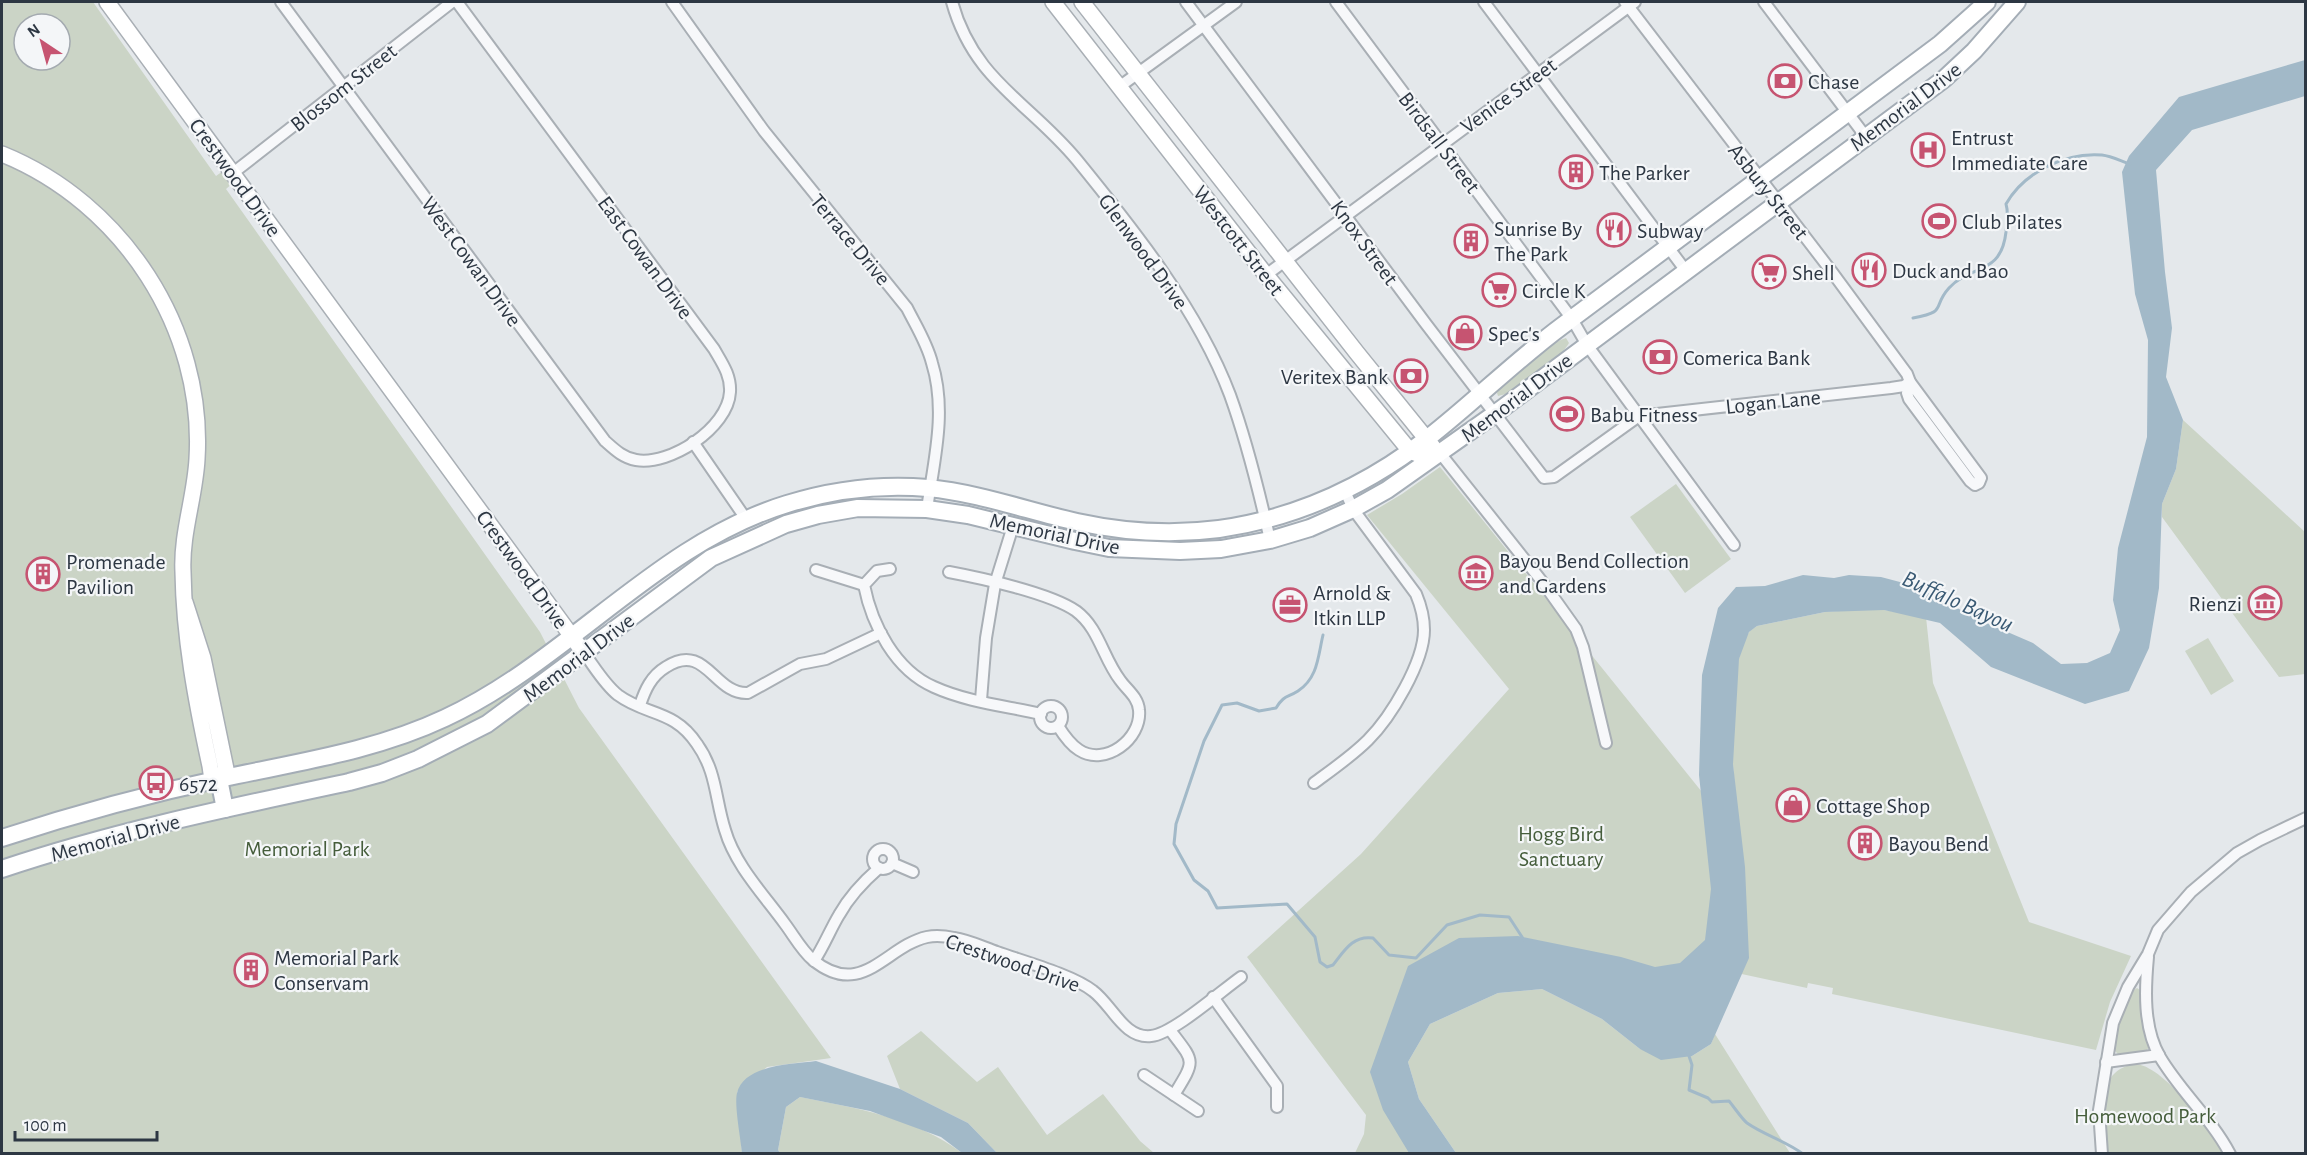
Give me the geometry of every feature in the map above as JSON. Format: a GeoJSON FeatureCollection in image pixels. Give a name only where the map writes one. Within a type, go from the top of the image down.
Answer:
{"type":"FeatureCollection","features":[{"type":"Feature","properties":{"kind":"main road","name":"Memorial Drive"},"geometry":{"type":"LineString","coordinates":[[2,838],[129,799],[344,752],[408,734],[476,703],[514,680],[681,555],[712,535],[746,519],[812,497],[855,489],[894,487],[930,489],[972,495],[1111,528],[1188,531],[1219,529],[1265,520],[1303,509],[1375,475],[1426,440],[1508,368],[1947,39],[1987,2]]}},
{"type":"Feature","properties":{"kind":"main road","name":"Memorial Drive"},"geometry":{"type":"LineString","coordinates":[[2,869],[68,848],[225,809],[349,782],[382,773],[418,759],[487,723],[711,558],[786,524],[818,515],[858,508],[927,509],[968,515],[1075,541],[1131,549],[1179,551],[1221,549],[1270,540],[1310,528],[1353,509],[1387,490],[1440,453],[1866,137],[1961,65],[2012,4]]}},
{"type":"Feature","properties":{"kind":"main road"},"geometry":{"type":"LineString","coordinates":[[855,489],[858,508]]}},
{"type":"Feature","properties":{"kind":"main road"},"geometry":{"type":"LineString","coordinates":[[1013,526],[1017,507]]}},
{"type":"Feature","properties":{"kind":"main road"},"geometry":{"type":"LineString","coordinates":[[711,558],[718,545],[743,532],[746,519]]}},
{"type":"Feature","properties":{"kind":"main road"},"geometry":{"type":"LineString","coordinates":[[1131,549],[1142,540],[1172,542],[1188,531]]}},
{"type":"Feature","properties":{"kind":"main road"},"geometry":{"type":"LineString","coordinates":[[219,779],[225,809]]}},
{"type":"Feature","properties":{"kind":"street","name":"Crestwood Drive"},"geometry":{"type":"LineString","coordinates":[[107,2],[584,653],[617,694],[667,716],[685,729],[697,743],[707,759],[715,781],[725,830],[740,862],[814,961],[826,968],[851,974],[865,972],[907,945],[928,937],[958,939],[1036,965],[1083,984],[1104,1001],[1135,1035],[1154,1036],[1170,1030],[1241,977]]}},
{"type":"Feature","properties":{"kind":"street","name":"West Cowan Drive"},"geometry":{"type":"LineString","coordinates":[[281,2],[605,441],[618,453],[634,460],[650,461],[672,455],[693,442]]}},
{"type":"Feature","properties":{"kind":"street","name":"Blossom Street"},"geometry":{"type":"LineString","coordinates":[[233,173],[454,2]]}},
{"type":"Feature","properties":{"kind":"street","name":"East Cowan Drive"},"geometry":{"type":"LineString","coordinates":[[454,2],[725,367],[730,394],[722,417],[693,442]]}},
{"type":"Feature","properties":{"kind":"street","name":"Terrace Drive"},"geometry":{"type":"LineString","coordinates":[[672,2],[771,140],[907,308],[932,360],[937,379],[938,441],[927,509]]}},
{"type":"Feature","properties":{"kind":"street","name":"Glenwood Drive"},"geometry":{"type":"LineString","coordinates":[[952,2],[967,41],[983,66],[999,85],[1051,132],[1076,159],[1165,274],[1192,318],[1229,394],[1247,447],[1270,540]]}},
{"type":"Feature","properties":{"kind":"street","name":"Westcott Street"},"geometry":{"type":"LineString","coordinates":[[1053,2],[1266,275],[1410,451]]}},
{"type":"Feature","properties":{"kind":"street","name":"Westcott Street"},"geometry":{"type":"LineString","coordinates":[[1082,2],[1426,440],[1440,453],[1537,576],[1576,629],[1583,647],[1606,743]]}},
{"type":"Feature","properties":{"kind":"street","name":"Knox Street"},"geometry":{"type":"LineString","coordinates":[[1186,2],[1479,394],[1496,413],[1541,475],[1547,479]]}},
{"type":"Feature","properties":{"kind":"street"},"geometry":{"type":"LineString","coordinates":[[1119,87],[1236,2]]}},
{"type":"Feature","properties":{"kind":"street","name":"Birdsall Street"},"geometry":{"type":"LineString","coordinates":[[1336,2],[1572,319],[1587,345],[1734,545]]}},
{"type":"Feature","properties":{"kind":"street"},"geometry":{"type":"LineString","coordinates":[[1484,2],[1686,270]]}},
{"type":"Feature","properties":{"kind":"street"},"geometry":{"type":"LineString","coordinates":[[1764,2],[1866,137]]}},
{"type":"Feature","properties":{"kind":"street","name":"Venice Street"},"geometry":{"type":"LineString","coordinates":[[1266,275],[1629,3]]}},
{"type":"Feature","properties":{"kind":"street","name":"Asbury Street"},"geometry":{"type":"LineString","coordinates":[[1629,3],[1907,374],[1910,382],[1907,393],[1909,399],[1950,445]]}},
{"type":"Feature","properties":{"kind":"street"},"geometry":{"type":"LineString","coordinates":[[2,154],[68,190],[98,215],[145,271],[178,336],[194,391],[197,430],[197,461],[184,543],[183,572],[188,652],[211,773],[219,779]]}},
{"type":"Feature","properties":{"kind":"street"},"geometry":{"type":"LineString","coordinates":[[1334,358],[1350,344]]}},
{"type":"Feature","properties":{"kind":"street","name":"Logan Lane"},"geometry":{"type":"LineString","coordinates":[[1547,479],[1554,477],[1639,416],[1891,388],[1904,386],[1910,382]]}},
{"type":"Feature","properties":{"kind":"street"},"geometry":{"type":"LineString","coordinates":[[693,442],[746,519]]}},
{"type":"Feature","properties":{"kind":"street"},"geometry":{"type":"LineString","coordinates":[[1410,451],[1420,455],[1440,453]]}},
{"type":"Feature","properties":{"kind":"street"},"geometry":{"type":"LineString","coordinates":[[1314,783],[1370,738],[1388,716],[1416,665],[1424,632],[1422,610],[1416,594],[1353,509],[1345,491]]}},
{"type":"Feature","properties":{"kind":"street"},"geometry":{"type":"LineString","coordinates":[[981,700],[986,638],[995,584],[1013,526]]}},
{"type":"Feature","properties":{"kind":"street"},"geometry":{"type":"LineString","coordinates":[[864,585],[877,571],[890,569]]}},
{"type":"Feature","properties":{"kind":"street"},"geometry":{"type":"LineString","coordinates":[[816,570],[864,585]]}},
{"type":"Feature","properties":{"kind":"street"},"geometry":{"type":"LineString","coordinates":[[949,572],[1060,602],[1078,612],[1101,643],[1108,661],[1120,680],[1135,697],[1140,709],[1138,723],[1132,735],[1110,753],[1100,755],[1079,750],[1058,726]]}},
{"type":"Feature","properties":{"kind":"street"},"geometry":{"type":"LineString","coordinates":[[864,585],[867,602],[881,633],[907,670],[919,679],[934,687],[1041,714]]}},
{"type":"Feature","properties":{"kind":"street"},"geometry":{"type":"LineString","coordinates":[[640,705],[645,689],[653,678],[667,666],[682,659],[692,660],[707,668],[730,690],[741,694],[748,693],[800,664],[826,659],[881,633]]}},
{"type":"Feature","properties":{"kind":"street"},"geometry":{"type":"LineString","coordinates":[[1047,707],[1057,708],[1062,716],[1058,726],[1051,728],[1044,726],[1040,718],[1047,707]]}},
{"type":"Feature","properties":{"kind":"street"},"geometry":{"type":"LineString","coordinates":[[2102,1154],[2098,1113],[2113,1023],[2134,975],[2148,954],[2158,930],[2191,892],[2237,853],[2306,818]]}},
{"type":"Feature","properties":{"kind":"street"},"geometry":{"type":"LineString","coordinates":[[814,961],[825,945],[840,912],[865,880],[879,868],[888,868],[892,863],[893,856],[889,851],[880,849],[875,854],[873,860],[879,868]]}},
{"type":"Feature","properties":{"kind":"street"},"geometry":{"type":"LineString","coordinates":[[892,863],[913,872]]}},
{"type":"Feature","properties":{"kind":"street"},"geometry":{"type":"LineString","coordinates":[[2148,954],[2145,990],[2148,1017],[2159,1055],[2209,1120],[2230,1154]]}},
{"type":"Feature","properties":{"kind":"street"},"geometry":{"type":"LineString","coordinates":[[1214,997],[1277,1086],[1277,1107]]}},
{"type":"Feature","properties":{"kind":"street"},"geometry":{"type":"LineString","coordinates":[[1170,1030],[1190,1057],[1190,1068],[1174,1095]]}},
{"type":"Feature","properties":{"kind":"street"},"geometry":{"type":"LineString","coordinates":[[2106,1062],[2159,1055]]}},
{"type":"Feature","properties":{"kind":"street"},"geometry":{"type":"LineString","coordinates":[[1144,1075],[1198,1111]]}},
{"type":"Feature","properties":{"kind":"green space","name":"Memorial Park"},"geometry":{"type":"Polygon","coordinates":[[[2,2],[93,2],[216,176],[223,171],[233,183],[226,189],[540,632],[579,708],[831,1058],[767,1067],[737,1092],[742,1153],[2,1154],[2,2]]]}},
{"type":"Feature","properties":{"kind":"green space"},"geometry":{"type":"Polygon","coordinates":[[[1566,338],[1569,343],[1547,366],[1516,389],[1498,396],[1497,393],[1501,386],[1517,369],[1548,347],[1566,338]]]}},
{"type":"Feature","properties":{"kind":"green space","name":"Rienzi"},"geometry":{"type":"Polygon","coordinates":[[[2183,420],[2305,532],[2305,674],[2279,677],[2162,517],[2162,504],[2176,469],[2183,420]]]}},
{"type":"Feature","properties":{"kind":"green space","name":"Hogg Bird Sanctuary"},"geometry":{"type":"Polygon","coordinates":[[[1440,467],[1731,828],[1736,804],[1732,751],[1734,695],[1739,656],[1750,631],[1757,626],[1825,612],[1884,610],[1926,617],[1933,683],[2029,922],[2131,956],[2110,1002],[2096,1050],[1832,994],[1833,988],[1808,983],[1807,988],[1737,973],[1596,1007],[1528,984],[1466,999],[1427,1016],[1403,1059],[1427,1154],[1355,1153],[1364,1134],[1366,1115],[1247,957],[1361,854],[1509,689],[1367,515],[1440,467]]]}},
{"type":"Feature","properties":{"kind":"green space"},"geometry":{"type":"Polygon","coordinates":[[[1676,484],[1731,559],[1685,593],[1630,517],[1676,484]]]}},
{"type":"Feature","properties":{"kind":"green space"},"geometry":{"type":"Polygon","coordinates":[[[2208,638],[2234,681],[2211,695],[2185,651],[2208,638]]]}},
{"type":"Feature","properties":{"kind":"green space"},"geometry":{"type":"Polygon","coordinates":[[[2137,988],[2140,990],[2143,1024],[2150,1046],[2146,1051],[2118,1054],[2113,1049],[2122,1016],[2128,998],[2137,988]]]}},
{"type":"Feature","properties":{"kind":"green space"},"geometry":{"type":"Polygon","coordinates":[[[1542,989],[1602,1019],[1640,1049],[1692,1056],[1711,1044],[1715,1034],[1790,1153],[1456,1153],[1419,1099],[1408,1062],[1430,1024],[1498,993],[1542,989]]]}},
{"type":"Feature","properties":{"kind":"green space"},"geometry":{"type":"Polygon","coordinates":[[[921,1031],[977,1082],[998,1067],[1047,1135],[1103,1094],[1140,1141],[1154,1153],[997,1153],[968,1123],[900,1089],[887,1056],[921,1031]]]}},
{"type":"Feature","properties":{"kind":"green space","name":"Homewood Park"},"geometry":{"type":"Polygon","coordinates":[[[2133,1064],[2145,1066],[2171,1085],[2196,1114],[2223,1153],[2108,1153],[2105,1111],[2107,1088],[2115,1073],[2133,1064]]]}},
{"type":"Feature","properties":{"kind":"green space"},"geometry":{"type":"Polygon","coordinates":[[[800,1097],[885,1116],[925,1131],[962,1153],[780,1154],[778,1150],[786,1107],[800,1097]]]}},
{"type":"Feature","properties":{"kind":"water"},"geometry":{"type":"Polygon","coordinates":[[[2305,60],[2305,96],[2192,130],[2156,170],[2172,328],[2166,377],[2183,420],[2176,469],[2162,504],[2159,588],[2149,648],[2129,691],[2085,704],[1991,667],[1940,623],[1884,610],[1825,612],[1757,626],[1749,632],[1739,659],[1733,764],[1745,867],[1749,958],[1711,1044],[1692,1056],[1661,1060],[1640,1049],[1602,1019],[1542,989],[1498,993],[1430,1024],[1408,1062],[1419,1099],[1456,1153],[1409,1153],[1383,1110],[1370,1072],[1408,966],[1459,938],[1518,936],[1621,957],[1655,967],[1680,963],[1705,940],[1711,889],[1699,775],[1702,675],[1718,608],[1736,587],[1765,586],[1803,575],[1834,578],[1849,575],[1881,577],[1915,586],[1982,621],[2033,643],[2061,664],[2087,663],[2110,653],[2120,630],[2113,600],[2118,548],[2147,437],[2148,340],[2135,294],[2122,172],[2129,156],[2179,97],[2305,60]]]}},
{"type":"Feature","properties":{"kind":"water"},"geometry":{"type":"Polygon","coordinates":[[[816,1061],[900,1089],[968,1123],[997,1153],[962,1153],[941,1137],[870,1111],[800,1097],[786,1107],[778,1150],[780,1153],[742,1153],[736,1098],[742,1083],[749,1076],[771,1067],[816,1061]]]}},
{"type":"Feature","properties":{"kind":"waterway"},"geometry":{"type":"LineString","coordinates":[[1913,318],[1935,311],[1949,288],[1966,275],[1992,263],[1998,256],[2006,232],[2008,214],[2006,204],[2024,182],[2035,174],[2047,166],[2088,155],[2105,156],[2130,164]]}},
{"type":"Feature","properties":{"kind":"waterway"},"geometry":{"type":"LineString","coordinates":[[1323,635],[1316,666],[1310,680],[1305,686],[1284,699],[1276,708],[1259,711],[1237,703],[1222,705],[1204,741],[1176,824],[1174,844],[1194,880],[1208,891],[1217,908],[1287,904],[1315,937],[1320,962],[1327,967],[1333,965],[1354,942],[1366,938],[1373,938],[1389,955],[1416,958],[1447,925],[1480,915],[1509,917],[1524,940]]}},
{"type":"Feature","properties":{"kind":"waterway"},"geometry":{"type":"LineString","coordinates":[[1688,1053],[1692,1065],[1689,1090],[1712,1102],[1729,1101],[1747,1123],[1803,1154]]}},
{"type":"Feature","properties":{"kind":"place","name":"Chase"},"geometry":{"type":"Point","coordinates":[1785,81]}},
{"type":"Feature","properties":{"kind":"place","name":"Entrust Immediate Care"},"geometry":{"type":"Point","coordinates":[1928,150]}},
{"type":"Feature","properties":{"kind":"place","name":"The Parker"},"geometry":{"type":"Point","coordinates":[1576,172]}},
{"type":"Feature","properties":{"kind":"place","name":"Club Pilates"},"geometry":{"type":"Point","coordinates":[1939,221]}},
{"type":"Feature","properties":{"kind":"place","name":"Subway"},"geometry":{"type":"Point","coordinates":[1614,230]}},
{"type":"Feature","properties":{"kind":"place","name":"Sunrise By The Park"},"geometry":{"type":"Point","coordinates":[1471,241]}},
{"type":"Feature","properties":{"kind":"place","name":"Duck and Bao"},"geometry":{"type":"Point","coordinates":[1869,270]}},
{"type":"Feature","properties":{"kind":"place","name":"Shell"},"geometry":{"type":"Point","coordinates":[1769,272]}},
{"type":"Feature","properties":{"kind":"place","name":"Circle K"},"geometry":{"type":"Point","coordinates":[1499,290]}},
{"type":"Feature","properties":{"kind":"place","name":"Spec's"},"geometry":{"type":"Point","coordinates":[1465,333]}},
{"type":"Feature","properties":{"kind":"place","name":"Comerica Bank"},"geometry":{"type":"Point","coordinates":[1660,357]}},
{"type":"Feature","properties":{"kind":"place","name":"Veritex Bank"},"geometry":{"type":"Point","coordinates":[1411,376]}},
{"type":"Feature","properties":{"kind":"place","name":"Babu Fitness"},"geometry":{"type":"Point","coordinates":[1567,414]}},
{"type":"Feature","properties":{"kind":"place","name":"Bayou Bend Collection and Gardens"},"geometry":{"type":"Point","coordinates":[1476,573]}},
{"type":"Feature","properties":{"kind":"place","name":"Promenade Pavilion"},"geometry":{"type":"Point","coordinates":[43,574]}},
{"type":"Feature","properties":{"kind":"place","name":"Rienzi"},"geometry":{"type":"Point","coordinates":[2265,603]}},
{"type":"Feature","properties":{"kind":"place","name":"Arnold & Itkin LLP"},"geometry":{"type":"Point","coordinates":[1290,605]}},
{"type":"Feature","properties":{"kind":"place","name":"6572"},"geometry":{"type":"Point","coordinates":[156,783]}},
{"type":"Feature","properties":{"kind":"place","name":"Cottage Shop"},"geometry":{"type":"Point","coordinates":[1793,805]}},
{"type":"Feature","properties":{"kind":"place","name":"Bayou Bend"},"geometry":{"type":"Point","coordinates":[1865,843]}},
{"type":"Feature","properties":{"kind":"place","name":"Memorial Park Conservam"},"geometry":{"type":"Point","coordinates":[251,970]}},
{"type":"Feature","properties":{"kind":"water label","name":"Buffalo Bayou"},"geometry":{"type":"Point","coordinates":[1958,601]}}]}
